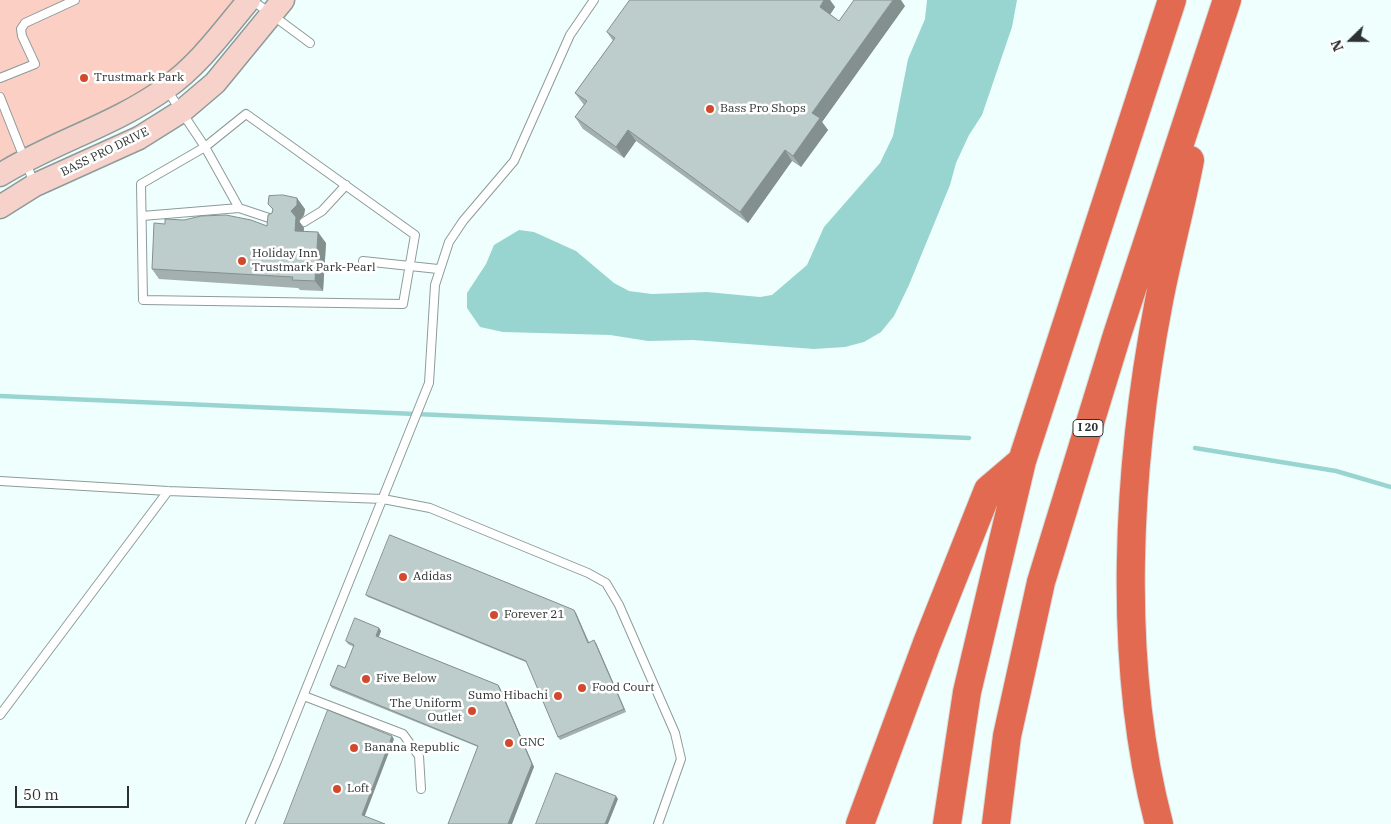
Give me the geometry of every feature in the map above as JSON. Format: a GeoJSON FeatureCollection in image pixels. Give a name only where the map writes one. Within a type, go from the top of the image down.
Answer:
{"type":"FeatureCollection","features":[{"type":"Feature","properties":{"kind":"highway"},"geometry":{"type":"LineString","coordinates":[[947,824],[967,692],[1022,461],[1172,0]]}},
{"type":"Feature","properties":{"kind":"highway","name":"I 20"},"geometry":{"type":"LineString","coordinates":[[996,824],[1007,736],[1041,582],[1117,335],[1227,0]]}},
{"type":"Feature","properties":{"kind":"highway"},"geometry":{"type":"LineString","coordinates":[[1159,824],[1142,741],[1133,657],[1132,560],[1136,475],[1147,376],[1159,302],[1186,182],[1214,40]]}},
{"type":"Feature","properties":{"kind":"highway"},"geometry":{"type":"LineString","coordinates":[[860,824],[927,643],[988,490],[1022,461]]}},
{"type":"Feature","properties":{"kind":"street","name":"BASS PRO DRIVE"},"geometry":{"type":"LineString","coordinates":[[0,175],[25,159],[126,114],[166,88],[196,63],[251,0]]}},
{"type":"Feature","properties":{"kind":"street","name":"BASS PRO DRIVE"},"geometry":{"type":"LineString","coordinates":[[0,207],[35,185],[139,138],[182,111],[215,83],[278,8]]}},
{"type":"Feature","properties":{"kind":"lane"},"geometry":{"type":"LineString","coordinates":[[0,78],[35,64],[22,36],[21,29],[25,23],[76,0]]}},
{"type":"Feature","properties":{"kind":"lane"},"geometry":{"type":"LineString","coordinates":[[251,0],[278,8],[310,43]]}},
{"type":"Feature","properties":{"kind":"lane"},"geometry":{"type":"LineString","coordinates":[[250,824],[304,696],[348,579],[397,466],[429,383],[435,285],[438,269],[449,242],[463,221],[514,161],[570,35],[593,1]]}},
{"type":"Feature","properties":{"kind":"lane"},"geometry":{"type":"LineString","coordinates":[[166,88],[206,147],[239,208]]}},
{"type":"Feature","properties":{"kind":"lane"},"geometry":{"type":"LineString","coordinates":[[0,97],[35,185]]}},
{"type":"Feature","properties":{"kind":"lane"},"geometry":{"type":"LineString","coordinates":[[246,114],[415,235],[403,304],[143,300],[141,184],[206,147],[246,114]]}},
{"type":"Feature","properties":{"kind":"lane"},"geometry":{"type":"LineString","coordinates":[[304,222],[322,211],[346,185]]}},
{"type":"Feature","properties":{"kind":"lane"},"geometry":{"type":"LineString","coordinates":[[142,216],[239,208],[276,220]]}},
{"type":"Feature","properties":{"kind":"lane"},"geometry":{"type":"LineString","coordinates":[[363,261],[438,269]]}},
{"type":"Feature","properties":{"kind":"lane"},"geometry":{"type":"LineString","coordinates":[[0,481],[168,491],[383,498],[430,508],[588,573],[606,583],[619,605],[675,733],[681,759],[658,824]]}},
{"type":"Feature","properties":{"kind":"lane"},"geometry":{"type":"LineString","coordinates":[[0,714],[168,491]]}},
{"type":"Feature","properties":{"kind":"lane"},"geometry":{"type":"LineString","coordinates":[[304,696],[403,734],[419,756],[421,789]]}},
{"type":"Feature","properties":{"kind":"shaded area","name":"Trustmark Park"},"geometry":{"type":"Polygon","coordinates":[[[0,0],[238,0],[217,30],[149,93],[0,166],[0,0]]]}},
{"type":"Feature","properties":{"kind":"water"},"geometry":{"type":"Polygon","coordinates":[[[927,0],[1017,0],[1012,27],[982,115],[969,135],[956,163],[950,185],[909,285],[894,316],[881,332],[864,342],[845,347],[814,349],[693,340],[648,341],[610,335],[503,332],[480,327],[467,308],[467,293],[486,264],[494,245],[519,230],[534,232],[576,251],[614,283],[629,291],[652,294],[707,292],[760,297],[772,295],[807,265],[824,227],[880,163],[893,136],[908,59],[925,19],[927,0]]]}},
{"type":"Feature","properties":{"kind":"building","name":"Bass Pro Shops"},"geometry":{"type":"Polygon","coordinates":[[[630,0],[824,0],[820,7],[839,21],[854,0],[893,0],[812,113],[820,118],[793,156],[785,150],[740,212],[628,130],[616,147],[575,117],[587,101],[575,93],[615,38],[607,32],[630,0]]]}},
{"type":"Feature","properties":{"kind":"building","name":"Holiday Inn Trustmark Park-Pearl"},"geometry":{"type":"Polygon","coordinates":[[[283,195],[297,198],[297,205],[291,211],[296,217],[295,231],[318,232],[315,281],[292,280],[293,277],[152,269],[154,223],[165,224],[165,219],[184,220],[201,216],[226,215],[251,220],[267,226],[268,215],[272,213],[273,209],[268,204],[269,196],[283,195]]]}},
{"type":"Feature","properties":{"kind":"building"},"geometry":{"type":"Polygon","coordinates":[[[390,535],[574,610],[588,643],[594,640],[624,709],[558,737],[526,661],[366,595],[390,535]]]}},
{"type":"Feature","properties":{"kind":"building"},"geometry":{"type":"Polygon","coordinates":[[[355,618],[379,628],[376,636],[498,685],[532,764],[508,824],[448,824],[478,746],[330,685],[338,665],[345,668],[354,645],[346,641],[355,618]]]}},
{"type":"Feature","properties":{"kind":"building"},"geometry":{"type":"Polygon","coordinates":[[[328,710],[392,736],[362,815],[385,824],[284,824],[328,710]]]}},
{"type":"Feature","properties":{"kind":"building"},"geometry":{"type":"Polygon","coordinates":[[[556,773],[616,796],[605,824],[536,824],[556,773]]]}},
{"type":"Feature","properties":{"kind":"waterway"},"geometry":{"type":"LineString","coordinates":[[0,396],[969,438]]}},
{"type":"Feature","properties":{"kind":"waterway"},"geometry":{"type":"LineString","coordinates":[[1195,448],[1336,471],[1391,487]]}},
{"type":"Feature","properties":{"kind":"place","name":"Trustmark Park"},"geometry":{"type":"Point","coordinates":[84,78]}},
{"type":"Feature","properties":{"kind":"place","name":"Bass Pro Shops"},"geometry":{"type":"Point","coordinates":[710,109]}},
{"type":"Feature","properties":{"kind":"place","name":"Holiday Inn Trustmark Park-Pearl"},"geometry":{"type":"Point","coordinates":[242,261]}},
{"type":"Feature","properties":{"kind":"place","name":"Adidas"},"geometry":{"type":"Point","coordinates":[403,577]}},
{"type":"Feature","properties":{"kind":"place","name":"Forever 21"},"geometry":{"type":"Point","coordinates":[494,615]}},
{"type":"Feature","properties":{"kind":"place","name":"Five Below"},"geometry":{"type":"Point","coordinates":[366,679]}},
{"type":"Feature","properties":{"kind":"place","name":"Food Court"},"geometry":{"type":"Point","coordinates":[582,688]}},
{"type":"Feature","properties":{"kind":"place","name":"Sumo Hibachi"},"geometry":{"type":"Point","coordinates":[558,696]}},
{"type":"Feature","properties":{"kind":"place","name":"The Uniform Outlet"},"geometry":{"type":"Point","coordinates":[472,711]}},
{"type":"Feature","properties":{"kind":"place","name":"GNC"},"geometry":{"type":"Point","coordinates":[509,743]}},
{"type":"Feature","properties":{"kind":"place","name":"Banana Republic"},"geometry":{"type":"Point","coordinates":[354,748]}},
{"type":"Feature","properties":{"kind":"place","name":"Loft"},"geometry":{"type":"Point","coordinates":[337,789]}}]}
